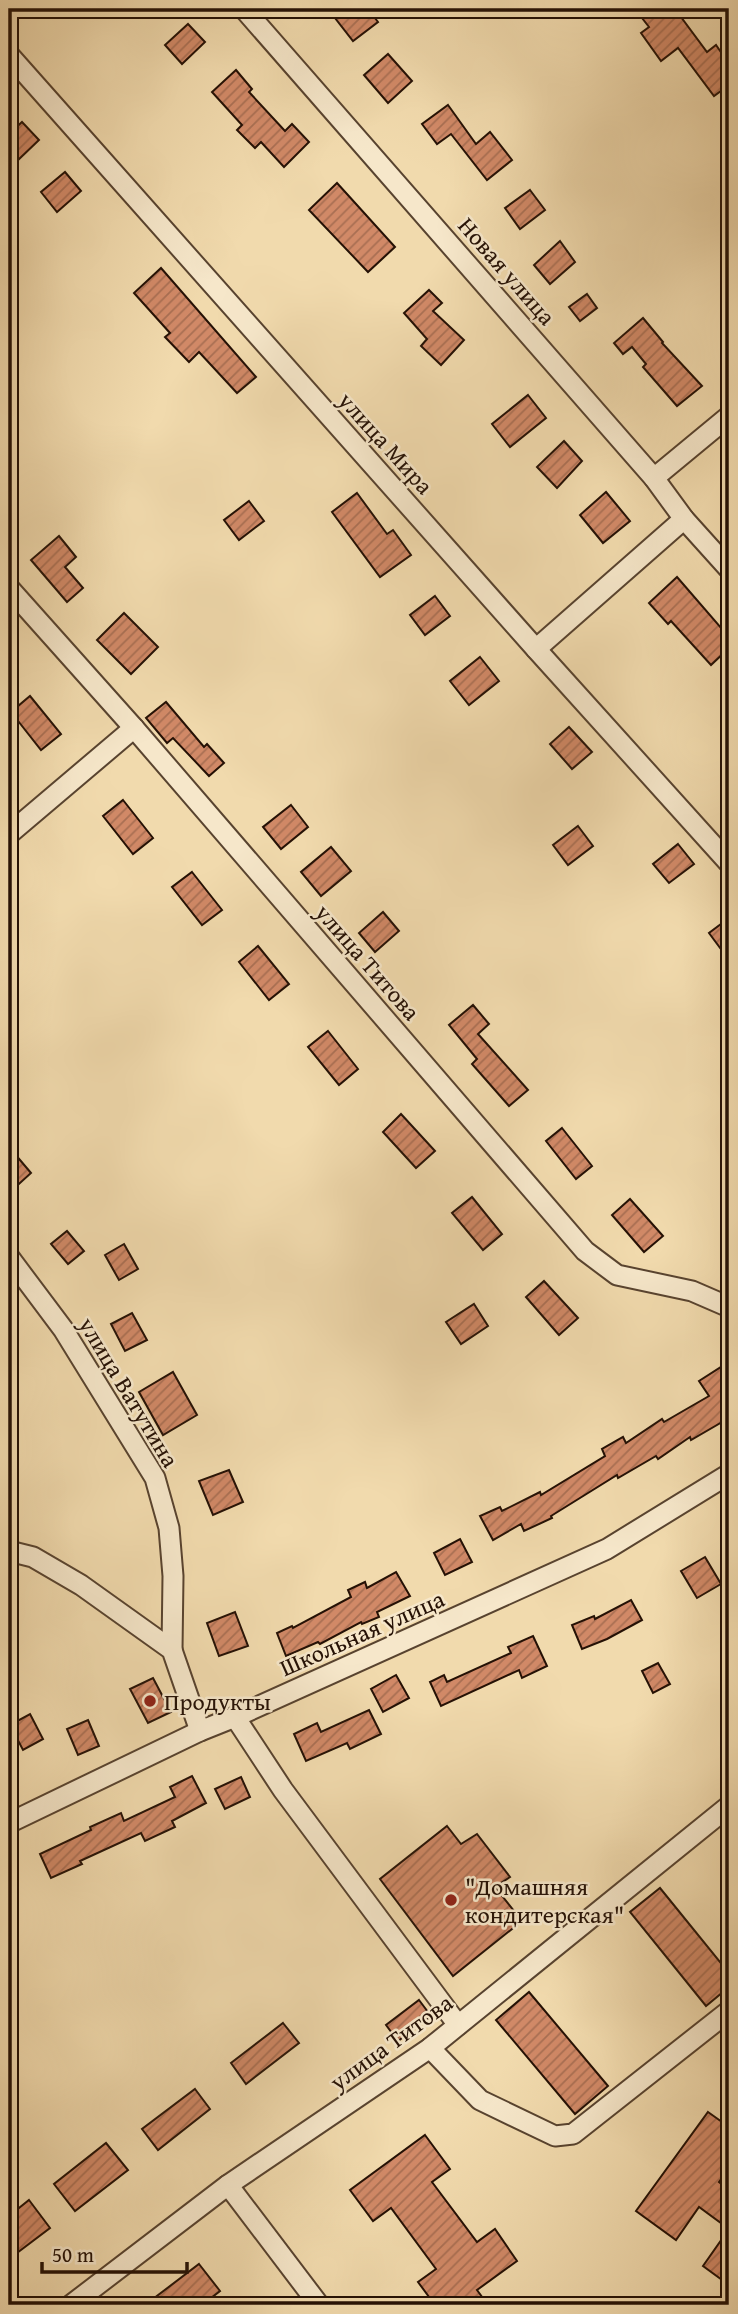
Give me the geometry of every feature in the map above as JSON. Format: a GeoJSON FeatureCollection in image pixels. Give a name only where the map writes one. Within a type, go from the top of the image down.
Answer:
{"type":"FeatureCollection","features":[{"type":"Feature","properties":{"kind":"street","name":"Новая улица"},"geometry":{"type":"LineString","coordinates":[[244,9],[654,478],[684,519],[729,569]]}},
{"type":"Feature","properties":{"kind":"street","name":"улица Мира"},"geometry":{"type":"LineString","coordinates":[[9,55],[729,863]]}},
{"type":"Feature","properties":{"kind":"street"},"geometry":{"type":"LineString","coordinates":[[654,478],[729,416]]}},
{"type":"Feature","properties":{"kind":"street"},"geometry":{"type":"LineString","coordinates":[[536,649],[684,519]]}},
{"type":"Feature","properties":{"kind":"street","name":"улица Титова"},"geometry":{"type":"LineString","coordinates":[[9,588],[134,728],[585,1251],[617,1275],[692,1291],[729,1307]]}},
{"type":"Feature","properties":{"kind":"street"},"geometry":{"type":"LineString","coordinates":[[9,834],[134,728]]}},
{"type":"Feature","properties":{"kind":"street","name":"улица Ватутина"},"geometry":{"type":"LineString","coordinates":[[9,1257],[63,1329],[155,1478],[169,1528],[173,1577],[172,1650],[200,1731]]}},
{"type":"Feature","properties":{"kind":"street","name":"Школьная улица"},"geometry":{"type":"LineString","coordinates":[[9,1823],[200,1731],[607,1549],[729,1474]]}},
{"type":"Feature","properties":{"kind":"street"},"geometry":{"type":"LineString","coordinates":[[9,1551],[33,1557],[81,1585],[172,1650]]}},
{"type":"Feature","properties":{"kind":"street"},"geometry":{"type":"LineString","coordinates":[[235,1717],[283,1790],[458,2025]]}},
{"type":"Feature","properties":{"kind":"street","name":"улица Титова"},"geometry":{"type":"LineString","coordinates":[[71,2305],[228,2185],[430,2048],[729,1806]]}},
{"type":"Feature","properties":{"kind":"street"},"geometry":{"type":"LineString","coordinates":[[430,2048],[480,2100],[555,2136],[573,2134],[729,2011]]}},
{"type":"Feature","properties":{"kind":"street"},"geometry":{"type":"LineString","coordinates":[[228,2185],[319,2305]]}},
{"type":"Feature","properties":{"kind":"building"},"geometry":{"type":"Polygon","coordinates":[[[328,9],[368,9],[378,22],[353,41],[328,9]]]}},
{"type":"Feature","properties":{"kind":"building"},"geometry":{"type":"Polygon","coordinates":[[[635,9],[675,9],[707,52],[716,45],[729,64],[729,85],[714,96],[678,48],[661,61],[641,33],[649,27],[635,9]]]}},
{"type":"Feature","properties":{"kind":"building"},"geometry":{"type":"Polygon","coordinates":[[[188,24],[205,42],[182,64],[165,45],[188,24]]]}},
{"type":"Feature","properties":{"kind":"building"},"geometry":{"type":"Polygon","coordinates":[[[388,54],[412,81],[388,103],[364,75],[388,54]]]}},
{"type":"Feature","properties":{"kind":"building"},"geometry":{"type":"Polygon","coordinates":[[[236,70],[252,89],[249,92],[285,131],[292,124],[309,142],[284,167],[261,142],[255,148],[237,130],[242,125],[212,92],[236,70]]]}},
{"type":"Feature","properties":{"kind":"building"},"geometry":{"type":"Polygon","coordinates":[[[448,105],[476,144],[490,132],[512,160],[487,180],[451,134],[437,144],[422,124],[448,105]]]}},
{"type":"Feature","properties":{"kind":"building"},"geometry":{"type":"Polygon","coordinates":[[[22,122],[39,140],[17,161],[9,153],[9,134],[22,122]]]}},
{"type":"Feature","properties":{"kind":"building"},"geometry":{"type":"Polygon","coordinates":[[[65,172],[81,191],[57,212],[41,192],[65,172]]]}},
{"type":"Feature","properties":{"kind":"building"},"geometry":{"type":"Polygon","coordinates":[[[337,183],[395,247],[368,272],[309,210],[337,183]]]}},
{"type":"Feature","properties":{"kind":"building"},"geometry":{"type":"Polygon","coordinates":[[[530,190],[545,210],[520,229],[505,208],[530,190]]]}},
{"type":"Feature","properties":{"kind":"building"},"geometry":{"type":"Polygon","coordinates":[[[560,241],[575,262],[550,284],[534,265],[560,241]]]}},
{"type":"Feature","properties":{"kind":"building"},"geometry":{"type":"Polygon","coordinates":[[[161,268],[256,377],[237,393],[199,352],[189,362],[165,337],[170,333],[134,293],[161,268]]]}},
{"type":"Feature","properties":{"kind":"building"},"geometry":{"type":"Polygon","coordinates":[[[429,290],[442,303],[433,311],[464,340],[441,365],[421,346],[427,339],[404,313],[429,290]]]}},
{"type":"Feature","properties":{"kind":"building"},"geometry":{"type":"Polygon","coordinates":[[[587,294],[597,308],[580,321],[569,307],[587,294]]]}},
{"type":"Feature","properties":{"kind":"building"},"geometry":{"type":"Polygon","coordinates":[[[643,318],[702,386],[677,406],[643,367],[646,364],[632,347],[623,354],[614,343],[643,318]]]}},
{"type":"Feature","properties":{"kind":"building"},"geometry":{"type":"Polygon","coordinates":[[[528,395],[546,418],[510,447],[492,424],[528,395]]]}},
{"type":"Feature","properties":{"kind":"building"},"geometry":{"type":"Polygon","coordinates":[[[564,441],[582,461],[557,488],[537,467],[564,441]]]}},
{"type":"Feature","properties":{"kind":"building"},"geometry":{"type":"Polygon","coordinates":[[[606,492],[630,521],[603,543],[580,515],[606,492]]]}},
{"type":"Feature","properties":{"kind":"building"},"geometry":{"type":"Polygon","coordinates":[[[357,493],[387,534],[393,530],[411,555],[380,577],[332,512],[357,493]]]}},
{"type":"Feature","properties":{"kind":"building"},"geometry":{"type":"Polygon","coordinates":[[[249,501],[264,521],[239,540],[224,520],[249,501]]]}},
{"type":"Feature","properties":{"kind":"building"},"geometry":{"type":"Polygon","coordinates":[[[59,536],[76,557],[65,567],[83,588],[67,602],[31,560],[59,536]]]}},
{"type":"Feature","properties":{"kind":"building"},"geometry":{"type":"Polygon","coordinates":[[[677,577],[729,637],[729,648],[711,665],[671,621],[668,624],[649,603],[677,577]]]}},
{"type":"Feature","properties":{"kind":"building"},"geometry":{"type":"Polygon","coordinates":[[[435,596],[450,616],[425,635],[410,615],[435,596]]]}},
{"type":"Feature","properties":{"kind":"building"},"geometry":{"type":"Polygon","coordinates":[[[124,613],[158,647],[131,674],[97,640],[124,613]]]}},
{"type":"Feature","properties":{"kind":"building"},"geometry":{"type":"Polygon","coordinates":[[[480,657],[499,681],[469,705],[450,681],[480,657]]]}},
{"type":"Feature","properties":{"kind":"building"},"geometry":{"type":"Polygon","coordinates":[[[30,696],[61,734],[41,750],[11,712],[30,696]]]}},
{"type":"Feature","properties":{"kind":"building"},"geometry":{"type":"Polygon","coordinates":[[[166,702],[204,747],[207,744],[224,763],[209,776],[173,738],[167,743],[146,718],[166,702]]]}},
{"type":"Feature","properties":{"kind":"building"},"geometry":{"type":"Polygon","coordinates":[[[569,727],[592,752],[572,769],[550,744],[569,727]]]}},
{"type":"Feature","properties":{"kind":"building"},"geometry":{"type":"Polygon","coordinates":[[[123,800],[153,838],[133,854],[103,816],[123,800]]]}},
{"type":"Feature","properties":{"kind":"building"},"geometry":{"type":"Polygon","coordinates":[[[291,805],[308,827],[281,849],[263,827],[291,805]]]}},
{"type":"Feature","properties":{"kind":"building"},"geometry":{"type":"Polygon","coordinates":[[[578,826],[593,846],[568,865],[553,845],[578,826]]]}},
{"type":"Feature","properties":{"kind":"building"},"geometry":{"type":"Polygon","coordinates":[[[678,844],[694,864],[669,883],[653,864],[678,844]]]}},
{"type":"Feature","properties":{"kind":"building"},"geometry":{"type":"Polygon","coordinates":[[[331,847],[351,871],[321,896],[301,872],[331,847]]]}},
{"type":"Feature","properties":{"kind":"building"},"geometry":{"type":"Polygon","coordinates":[[[192,872],[222,910],[202,925],[172,887],[192,872]]]}},
{"type":"Feature","properties":{"kind":"building"},"geometry":{"type":"Polygon","coordinates":[[[383,912],[399,931],[375,952],[359,933],[383,912]]]}},
{"type":"Feature","properties":{"kind":"building"},"geometry":{"type":"Polygon","coordinates":[[[729,918],[729,960],[709,933],[729,918]]]}},
{"type":"Feature","properties":{"kind":"building"},"geometry":{"type":"Polygon","coordinates":[[[258,946],[289,984],[269,1000],[239,962],[258,946]]]}},
{"type":"Feature","properties":{"kind":"building"},"geometry":{"type":"Polygon","coordinates":[[[473,1005],[489,1024],[478,1034],[528,1090],[509,1106],[472,1064],[477,1059],[449,1025],[473,1005]]]}},
{"type":"Feature","properties":{"kind":"building"},"geometry":{"type":"Polygon","coordinates":[[[328,1031],[358,1069],[339,1085],[308,1047],[328,1031]]]}},
{"type":"Feature","properties":{"kind":"building"},"geometry":{"type":"Polygon","coordinates":[[[401,1114],[435,1151],[416,1168],[383,1132],[401,1114]]]}},
{"type":"Feature","properties":{"kind":"building"},"geometry":{"type":"Polygon","coordinates":[[[562,1128],[592,1166],[576,1179],[546,1141],[562,1128]]]}},
{"type":"Feature","properties":{"kind":"building"},"geometry":{"type":"Polygon","coordinates":[[[9,1147],[31,1173],[9,1193],[9,1147]]]}},
{"type":"Feature","properties":{"kind":"building"},"geometry":{"type":"Polygon","coordinates":[[[472,1197],[502,1234],[483,1250],[452,1213],[472,1197]]]}},
{"type":"Feature","properties":{"kind":"building"},"geometry":{"type":"Polygon","coordinates":[[[630,1199],[663,1236],[644,1252],[612,1215],[630,1199]]]}},
{"type":"Feature","properties":{"kind":"building"},"geometry":{"type":"Polygon","coordinates":[[[67,1231],[84,1251],[68,1264],[51,1244],[67,1231]]]}},
{"type":"Feature","properties":{"kind":"building"},"geometry":{"type":"Polygon","coordinates":[[[124,1244],[138,1269],[119,1280],[105,1255],[124,1244]]]}},
{"type":"Feature","properties":{"kind":"building"},"geometry":{"type":"Polygon","coordinates":[[[544,1281],[578,1318],[559,1335],[526,1297],[544,1281]]]}},
{"type":"Feature","properties":{"kind":"building"},"geometry":{"type":"Polygon","coordinates":[[[474,1304],[488,1326],[461,1344],[446,1322],[474,1304]]]}},
{"type":"Feature","properties":{"kind":"building"},"geometry":{"type":"Polygon","coordinates":[[[132,1313],[147,1340],[125,1351],[111,1324],[132,1313]]]}},
{"type":"Feature","properties":{"kind":"building"},"geometry":{"type":"Polygon","coordinates":[[[721,1367],[729,1380],[729,1418],[691,1440],[690,1437],[658,1459],[656,1456],[618,1478],[617,1475],[551,1516],[552,1518],[524,1531],[521,1524],[493,1540],[480,1516],[500,1507],[502,1511],[540,1492],[541,1495],[605,1456],[602,1449],[623,1437],[626,1443],[662,1419],[664,1422],[709,1396],[699,1381],[721,1367]]]}},
{"type":"Feature","properties":{"kind":"building"},"geometry":{"type":"Polygon","coordinates":[[[173,1372],[197,1415],[163,1435],[139,1392],[173,1372]]]}},
{"type":"Feature","properties":{"kind":"building"},"geometry":{"type":"Polygon","coordinates":[[[229,1470],[243,1502],[213,1515],[199,1481],[229,1470]]]}},
{"type":"Feature","properties":{"kind":"building"},"geometry":{"type":"Polygon","coordinates":[[[460,1539],[472,1562],[445,1575],[434,1553],[460,1539]]]}},
{"type":"Feature","properties":{"kind":"building"},"geometry":{"type":"Polygon","coordinates":[[[705,1557],[721,1584],[697,1598],[681,1571],[705,1557]]]}},
{"type":"Feature","properties":{"kind":"building"},"geometry":{"type":"Polygon","coordinates":[[[396,1572],[410,1596],[377,1612],[379,1617],[362,1624],[361,1622],[320,1644],[318,1642],[286,1656],[277,1633],[292,1626],[293,1628],[351,1597],[348,1590],[365,1582],[367,1588],[396,1572]]]}},
{"type":"Feature","properties":{"kind":"building"},"geometry":{"type":"Polygon","coordinates":[[[631,1600],[642,1620],[582,1649],[572,1625],[594,1616],[595,1619],[631,1600]]]}},
{"type":"Feature","properties":{"kind":"building"},"geometry":{"type":"Polygon","coordinates":[[[235,1612],[248,1646],[219,1656],[207,1623],[235,1612]]]}},
{"type":"Feature","properties":{"kind":"building"},"geometry":{"type":"Polygon","coordinates":[[[533,1636],[547,1666],[522,1678],[519,1670],[441,1706],[430,1682],[444,1675],[447,1682],[511,1653],[508,1647],[533,1636]]]}},
{"type":"Feature","properties":{"kind":"building"},"geometry":{"type":"Polygon","coordinates":[[[658,1663],[670,1684],[653,1693],[642,1671],[658,1663]]]}},
{"type":"Feature","properties":{"kind":"building"},"geometry":{"type":"Polygon","coordinates":[[[396,1675],[409,1698],[383,1712],[371,1689],[396,1675]]]}},
{"type":"Feature","properties":{"kind":"building","name":"Продукты"},"geometry":{"type":"Polygon","coordinates":[[[153,1678],[171,1712],[148,1723],[130,1689],[153,1678]]]}},
{"type":"Feature","properties":{"kind":"building"},"geometry":{"type":"Polygon","coordinates":[[[369,1710],[381,1734],[350,1749],[347,1743],[306,1761],[294,1734],[317,1723],[321,1732],[369,1710]]]}},
{"type":"Feature","properties":{"kind":"building"},"geometry":{"type":"Polygon","coordinates":[[[30,1714],[43,1739],[23,1750],[10,1725],[30,1714]]]}},
{"type":"Feature","properties":{"kind":"building"},"geometry":{"type":"Polygon","coordinates":[[[88,1720],[99,1746],[78,1755],[67,1729],[88,1720]]]}},
{"type":"Feature","properties":{"kind":"building"},"geometry":{"type":"Polygon","coordinates":[[[192,1776],[206,1803],[172,1821],[175,1827],[145,1841],[141,1833],[80,1861],[82,1864],[51,1878],[40,1854],[121,1813],[124,1821],[175,1797],[170,1787],[192,1776]]]}},
{"type":"Feature","properties":{"kind":"building"},"geometry":{"type":"Polygon","coordinates":[[[241,1777],[250,1797],[225,1809],[215,1789],[241,1777]]]}},
{"type":"Feature","properties":{"kind":"building","name":"\"Домашняя кондитерская\""},"geometry":{"type":"Polygon","coordinates":[[[447,1826],[461,1844],[477,1834],[510,1877],[495,1887],[522,1921],[453,1976],[380,1879],[447,1826]]]}},
{"type":"Feature","properties":{"kind":"building"},"geometry":{"type":"Polygon","coordinates":[[[660,1888],[729,1973],[729,1987],[706,2006],[630,1912],[660,1888]]]}},
{"type":"Feature","properties":{"kind":"building"},"geometry":{"type":"Polygon","coordinates":[[[529,1992],[608,2086],[575,2114],[496,2020],[529,1992]]]}},
{"type":"Feature","properties":{"kind":"building"},"geometry":{"type":"Polygon","coordinates":[[[419,2000],[431,2016],[398,2041],[386,2025],[419,2000]]]}},
{"type":"Feature","properties":{"kind":"building"},"geometry":{"type":"Polygon","coordinates":[[[283,2023],[299,2043],[246,2084],[231,2063],[283,2023]]]}},
{"type":"Feature","properties":{"kind":"building"},"geometry":{"type":"Polygon","coordinates":[[[195,2089],[210,2109],[158,2150],[142,2129],[195,2089]]]}},
{"type":"Feature","properties":{"kind":"building"},"geometry":{"type":"Polygon","coordinates":[[[708,2112],[729,2127],[729,2168],[719,2182],[729,2190],[729,2229],[699,2207],[676,2240],[636,2211],[708,2112]]]}},
{"type":"Feature","properties":{"kind":"building"},"geometry":{"type":"Polygon","coordinates":[[[425,2135],[450,2169],[432,2182],[477,2242],[495,2229],[517,2261],[477,2290],[488,2305],[435,2305],[418,2282],[436,2269],[391,2208],[373,2221],[350,2190],[425,2135]]]}},
{"type":"Feature","properties":{"kind":"building"},"geometry":{"type":"Polygon","coordinates":[[[106,2143],[128,2170],[75,2211],[54,2184],[106,2143]]]}},
{"type":"Feature","properties":{"kind":"building"},"geometry":{"type":"Polygon","coordinates":[[[29,2200],[50,2228],[9,2259],[9,2216],[29,2200]]]}},
{"type":"Feature","properties":{"kind":"building"},"geometry":{"type":"Polygon","coordinates":[[[729,2229],[729,2285],[703,2266],[729,2229]]]}},
{"type":"Feature","properties":{"kind":"building"},"geometry":{"type":"Polygon","coordinates":[[[199,2264],[220,2291],[202,2305],[145,2305],[199,2264]]]}},
{"type":"Feature","properties":{"kind":"place","name":"Продукты"},"geometry":{"type":"Point","coordinates":[150,1701]}},
{"type":"Feature","properties":{"kind":"place","name":"\"Домашняя кондитерская\""},"geometry":{"type":"Point","coordinates":[451,1900]}}]}
